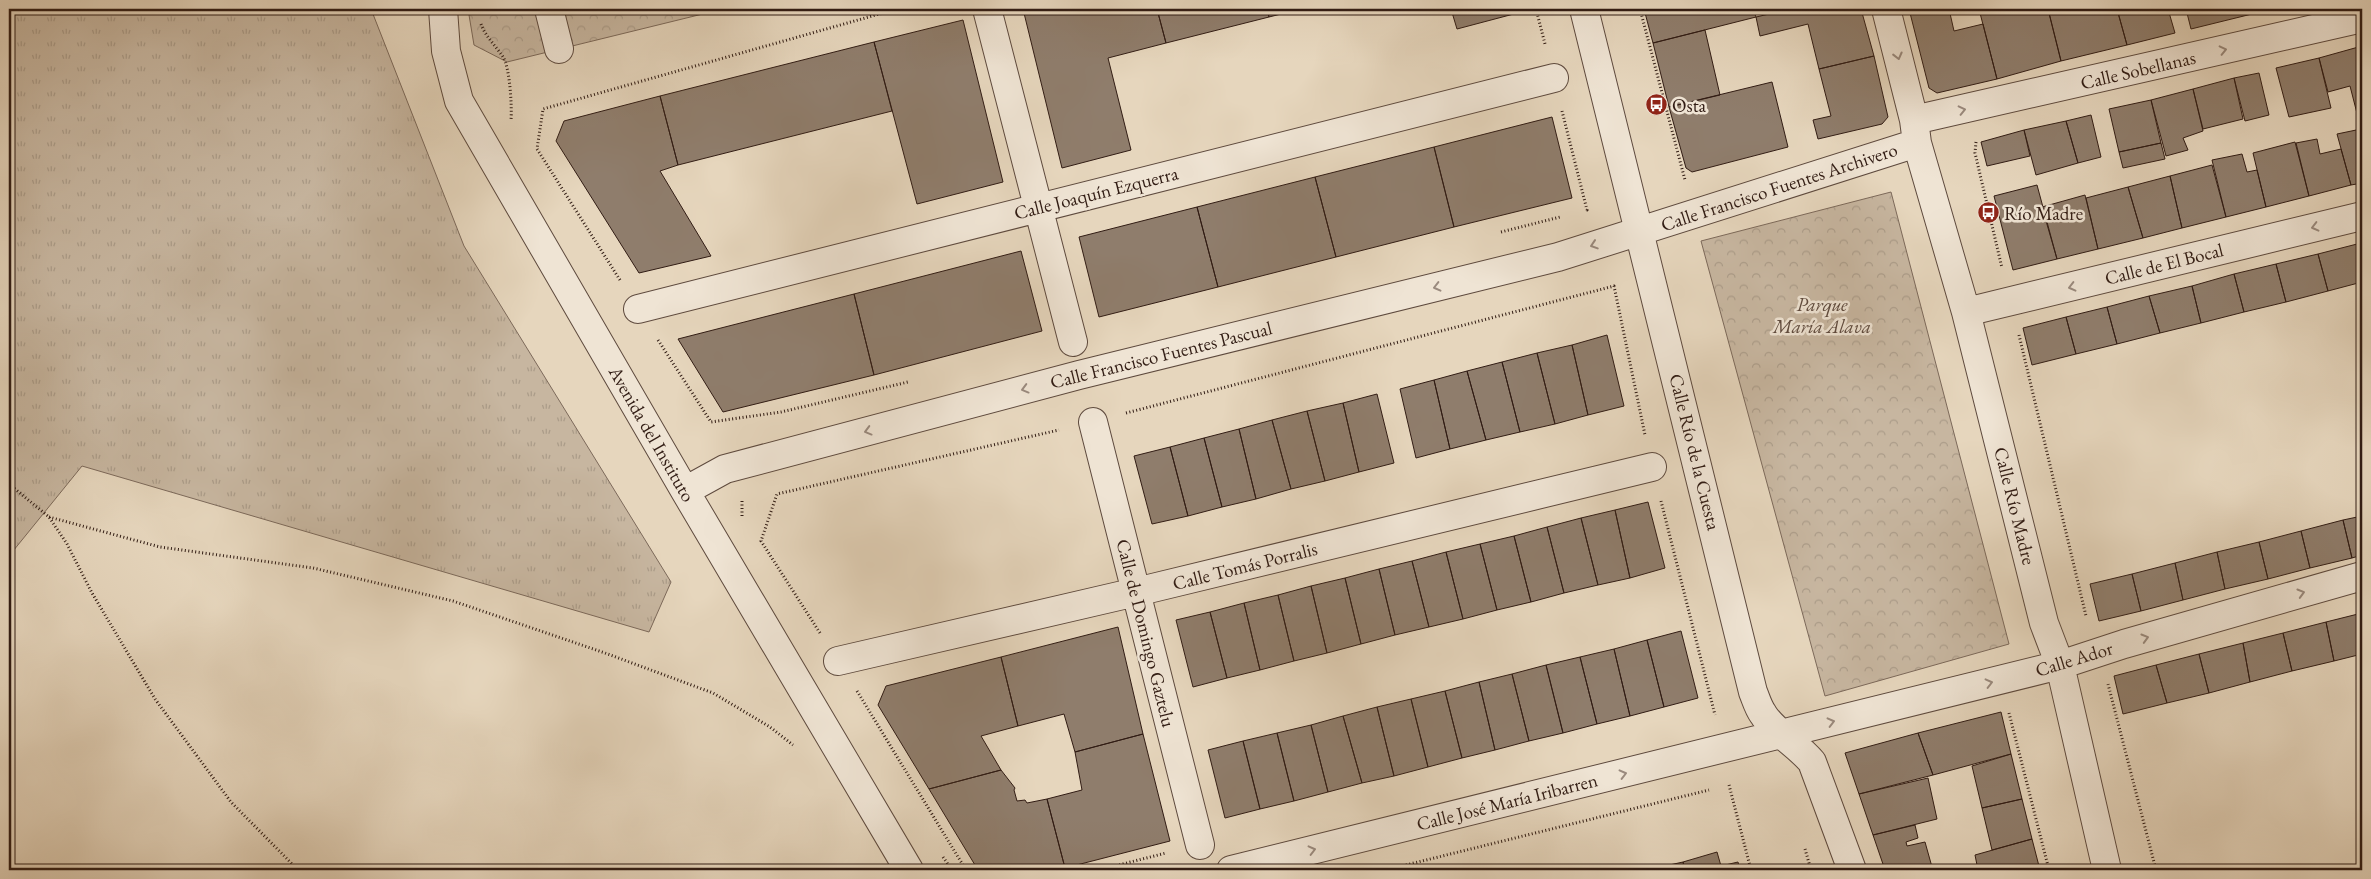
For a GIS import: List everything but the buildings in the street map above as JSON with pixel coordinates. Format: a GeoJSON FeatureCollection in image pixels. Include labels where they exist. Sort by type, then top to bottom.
{"type":"FeatureCollection","features":[{"type":"Feature","properties":{"kind":"street","name":"Avenida del Instituto"},"geometry":{"type":"LineString","coordinates":[[443,9],[446,51],[459,101],[836,749],[892,858],[909,870]]}},
{"type":"Feature","properties":{"kind":"street"},"geometry":{"type":"LineString","coordinates":[[549,9],[559,49]]}},
{"type":"Feature","properties":{"kind":"street"},"geometry":{"type":"LineString","coordinates":[[987,9],[1073,342]]}},
{"type":"Feature","properties":{"kind":"street","name":"Calle Río de la Cuesta"},"geometry":{"type":"LineString","coordinates":[[1584,9],[1641,230],[1753,692],[1762,713],[1772,725],[1800,747],[1812,762],[1852,870]]}},
{"type":"Feature","properties":{"kind":"street","name":"Calle Río Madre"},"geometry":{"type":"LineString","coordinates":[[1886,9],[1916,131],[1966,312],[2044,624],[2060,665],[2107,870]]}},
{"type":"Feature","properties":{"kind":"street","name":"Calle Sobellanas"},"geometry":{"type":"LineString","coordinates":[[1916,131],[2362,18]]}},
{"type":"Feature","properties":{"kind":"street","name":"Calle Joaquín Ezquerra"},"geometry":{"type":"LineString","coordinates":[[638,309],[1554,78]]}},
{"type":"Feature","properties":{"kind":"street","name":"Calle Francisco Fuentes Archivero"},"geometry":{"type":"LineString","coordinates":[[1641,230],[1916,131]]}},
{"type":"Feature","properties":{"kind":"street","name":"Calle de El Bocal"},"geometry":{"type":"LineString","coordinates":[[1966,312],[2362,216]]}},
{"type":"Feature","properties":{"kind":"street","name":"Calle Francisco Fuentes Pascual"},"geometry":{"type":"LineString","coordinates":[[685,492],[725,469],[1079,375],[1558,257],[1641,230]]}},
{"type":"Feature","properties":{"kind":"street","name":"Calle de Domingo Gaztelu"},"geometry":{"type":"LineString","coordinates":[[1093,422],[1200,844]]}},
{"type":"Feature","properties":{"kind":"street","name":"Calle Tomás Porralis"},"geometry":{"type":"LineString","coordinates":[[838,661],[1136,592],[1652,467]]}},
{"type":"Feature","properties":{"kind":"street","name":"Calle Ador"},"geometry":{"type":"LineString","coordinates":[[1784,734],[2060,665],[2124,644],[2362,576]]}},
{"type":"Feature","properties":{"kind":"street","name":"Calle José María Iribarren"},"geometry":{"type":"LineString","coordinates":[[1231,870],[1784,734]]}},
{"type":"Feature","properties":{"kind":"path"},"geometry":{"type":"LineString","coordinates":[[897,9],[543,110],[537,149],[711,422],[780,412],[913,380]]}},
{"type":"Feature","properties":{"kind":"path"},"geometry":{"type":"LineString","coordinates":[[1640,9],[1685,180],[1694,178]]}},
{"type":"Feature","properties":{"kind":"path"},"geometry":{"type":"LineString","coordinates":[[1976,137],[1975,153],[2004,274]]}},
{"type":"Feature","properties":{"kind":"path"},"geometry":{"type":"LineString","coordinates":[[1579,212],[1587,210]]}},
{"type":"Feature","properties":{"kind":"path"},"geometry":{"type":"LineString","coordinates":[[1497,234],[1563,216]]}},
{"type":"Feature","properties":{"kind":"path"},"geometry":{"type":"LineString","coordinates":[[966,870],[838,661],[761,541],[777,494],[1093,422],[1614,286],[1652,467],[1716,714],[1708,716]]}},
{"type":"Feature","properties":{"kind":"path"},"geometry":{"type":"LineString","coordinates":[[2019,333],[2086,616]]}},
{"type":"Feature","properties":{"kind":"path"},"geometry":{"type":"LineString","coordinates":[[9,484],[49,517],[67,544],[92,593],[155,699],[231,802],[298,870]]}},
{"type":"Feature","properties":{"kind":"path"},"geometry":{"type":"LineString","coordinates":[[49,517],[160,547],[312,568],[453,601],[605,653],[713,693],[770,727],[814,762],[836,749]]}},
{"type":"Feature","properties":{"kind":"path"},"geometry":{"type":"LineString","coordinates":[[2108,681],[2156,870]]}},
{"type":"Feature","properties":{"kind":"path"},"geometry":{"type":"LineString","coordinates":[[2008,706],[2049,870]]}},
{"type":"Feature","properties":{"kind":"path"},"geometry":{"type":"LineString","coordinates":[[1720,788],[1738,783]]}},
{"type":"Feature","properties":{"kind":"path"},"geometry":{"type":"LineString","coordinates":[[1729,785],[1751,870]]}},
{"type":"Feature","properties":{"kind":"path"},"geometry":{"type":"LineString","coordinates":[[1406,866],[1710,790]]}},
{"type":"Feature","properties":{"kind":"path"},"geometry":{"type":"LineString","coordinates":[[1803,843],[1811,870]]}},
{"type":"Feature","properties":{"kind":"path"},"geometry":{"type":"LineString","coordinates":[[1099,870],[1200,844]]}},
{"type":"Feature","properties":{"kind":"green space"},"geometry":{"type":"Polygon","coordinates":[[[9,9],[371,9],[464,246],[671,582],[649,632],[82,466],[9,556],[9,9]]]}},
{"type":"Feature","properties":{"kind":"green space"},"geometry":{"type":"Polygon","coordinates":[[[468,9],[723,9],[507,62],[474,45],[468,9]]]}},
{"type":"Feature","properties":{"kind":"green space","name":"Parque María Alava"},"geometry":{"type":"Polygon","coordinates":[[[1891,192],[2009,644],[1825,696],[1701,241],[1891,192]]]}},
{"type":"Feature","properties":{"kind":"place","name":"Osta"},"geometry":{"type":"Point","coordinates":[1656,105]}},
{"type":"Feature","properties":{"kind":"place","name":"Río Madre"},"geometry":{"type":"Point","coordinates":[1988,213]}}]}
